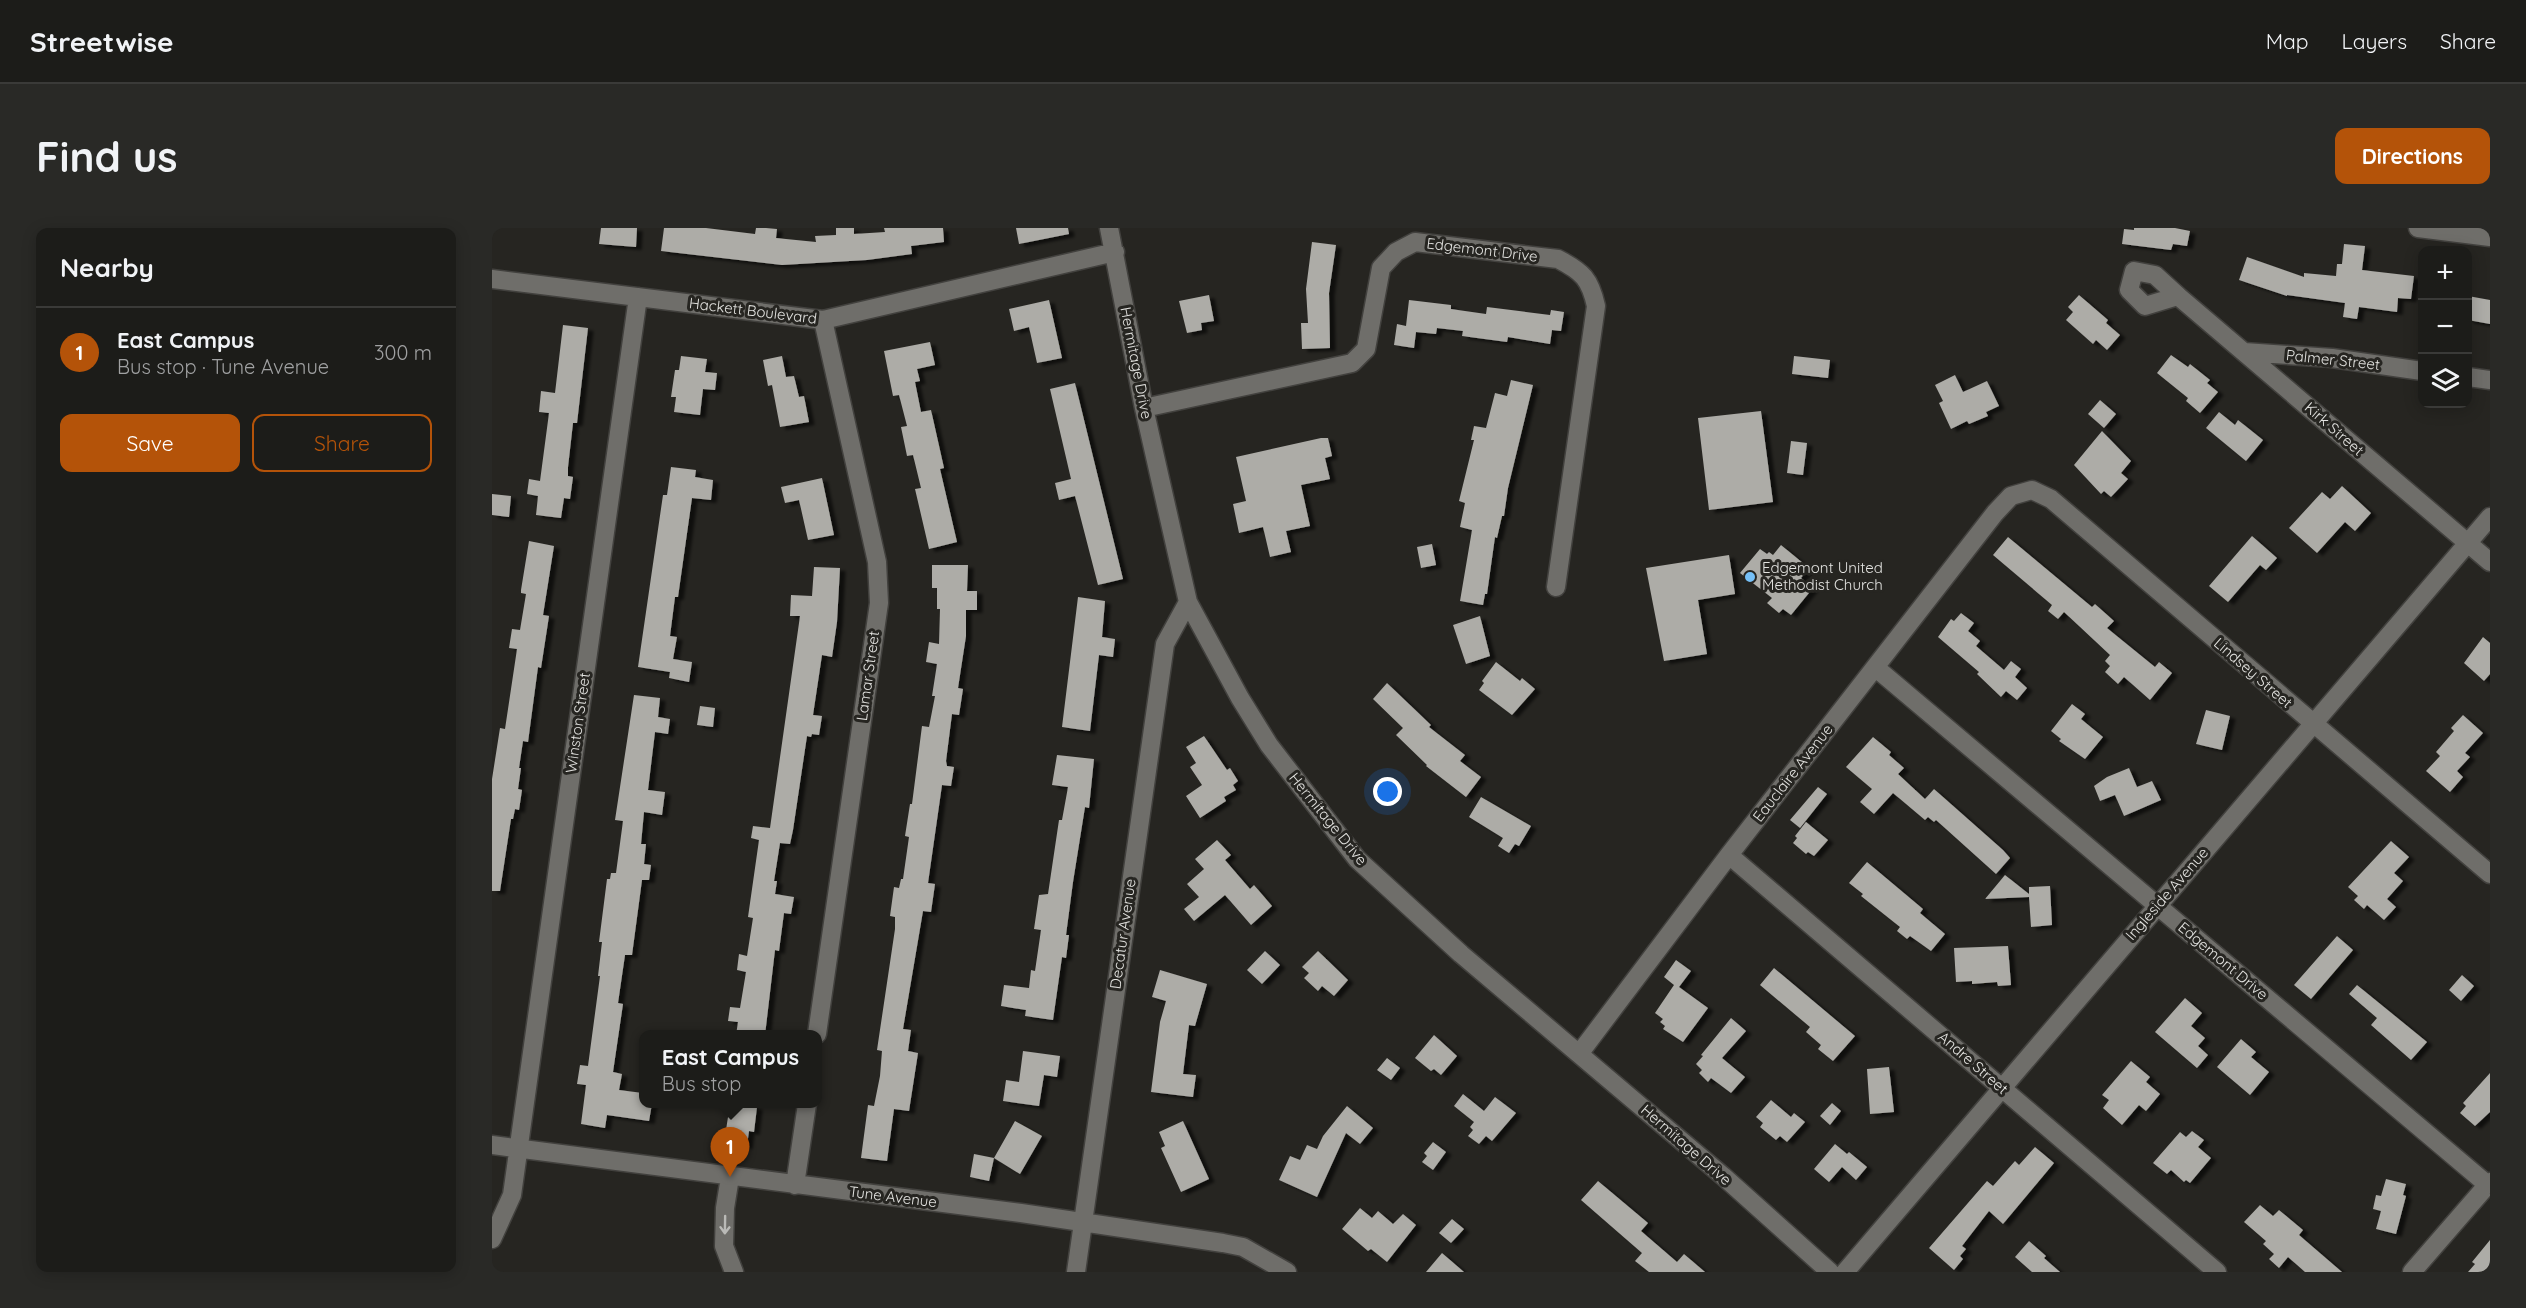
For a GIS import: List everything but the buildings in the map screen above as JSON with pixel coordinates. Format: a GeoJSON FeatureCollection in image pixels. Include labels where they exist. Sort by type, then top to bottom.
{"type":"FeatureCollection","features":[{"type":"Feature","properties":{"kind":"street","name":"Hermitage Drive"},"geometry":{"type":"LineString","coordinates":[[1109,228],[1144,408],[1188,602],[1240,698],[1269,745],[1357,859],[1461,954],[1722,1176],[1830,1272]]}},
{"type":"Feature","properties":{"kind":"street"},"geometry":{"type":"LineString","coordinates":[[2418,228],[2490,237]]}},
{"type":"Feature","properties":{"kind":"street","name":"Edgemont Drive"},"geometry":{"type":"LineString","coordinates":[[1144,408],[1309,370],[1352,363],[1366,349],[1381,268],[1396,252],[1414,242],[1558,259],[1579,270],[1592,286],[1596,306],[1556,587]]}},
{"type":"Feature","properties":{"kind":"street","name":"Hackett Boulevard"},"geometry":{"type":"LineString","coordinates":[[492,279],[824,320],[1115,252]]}},
{"type":"Feature","properties":{"kind":"street","name":"Kirk Street"},"geometry":{"type":"LineString","coordinates":[[2178,296],[2490,562]]}},
{"type":"Feature","properties":{"kind":"street","name":"Winston Street"},"geometry":{"type":"LineString","coordinates":[[492,1239],[512,1195],[638,297]]}},
{"type":"Feature","properties":{"kind":"street","name":"Lamar Street"},"geometry":{"type":"LineString","coordinates":[[818,1030],[879,603],[878,562],[824,320]]}},
{"type":"Feature","properties":{"kind":"street","name":"Palmer Street"},"geometry":{"type":"LineString","coordinates":[[2244,352],[2332,358],[2418,370]]}},
{"type":"Feature","properties":{"kind":"street"},"geometry":{"type":"LineString","coordinates":[[2472,378],[2490,380]]}},
{"type":"Feature","properties":{"kind":"street","name":"Lindsey Street"},"geometry":{"type":"LineString","coordinates":[[2010,496],[2032,490],[2051,499],[2490,874]]}},
{"type":"Feature","properties":{"kind":"street","name":"Eauclaire Avenue"},"geometry":{"type":"LineString","coordinates":[[1579,1054],[1729,855],[2010,496]]}},
{"type":"Feature","properties":{"kind":"street","name":"Ingleside Avenue"},"geometry":{"type":"LineString","coordinates":[[1845,1272],[2490,517]]}},
{"type":"Feature","properties":{"kind":"street","name":"Decatur Avenue"},"geometry":{"type":"LineString","coordinates":[[1076,1272],[1165,644],[1188,602]]}},
{"type":"Feature","properties":{"kind":"street","name":"Edgemont Drive"},"geometry":{"type":"LineString","coordinates":[[1876,668],[2489,1183]]}},
{"type":"Feature","properties":{"kind":"street","name":"Andre Street"},"geometry":{"type":"LineString","coordinates":[[1729,855],[2217,1272]]}},
{"type":"Feature","properties":{"kind":"street"},"geometry":{"type":"LineString","coordinates":[[795,1185],[806,1108]]}},
{"type":"Feature","properties":{"kind":"street","name":"Tune Avenue"},"geometry":{"type":"LineString","coordinates":[[492,1145],[1083,1223],[1243,1247],[1287,1272]]}},
{"type":"Feature","properties":{"kind":"street"},"geometry":{"type":"LineString","coordinates":[[730,1177],[725,1208],[724,1246],[734,1272]]}},
{"type":"Feature","properties":{"kind":"street"},"geometry":{"type":"LineString","coordinates":[[2412,1272],[2489,1183]]}},
{"type":"Feature","properties":{"kind":"place","name":"Edgemont United Methodist Church"},"geometry":{"type":"Point","coordinates":[1750,577]}},
{"type":"Feature","properties":{"kind":"place","name":"East Campus"},"geometry":{"type":"Point","coordinates":[730,1177]}}]}
